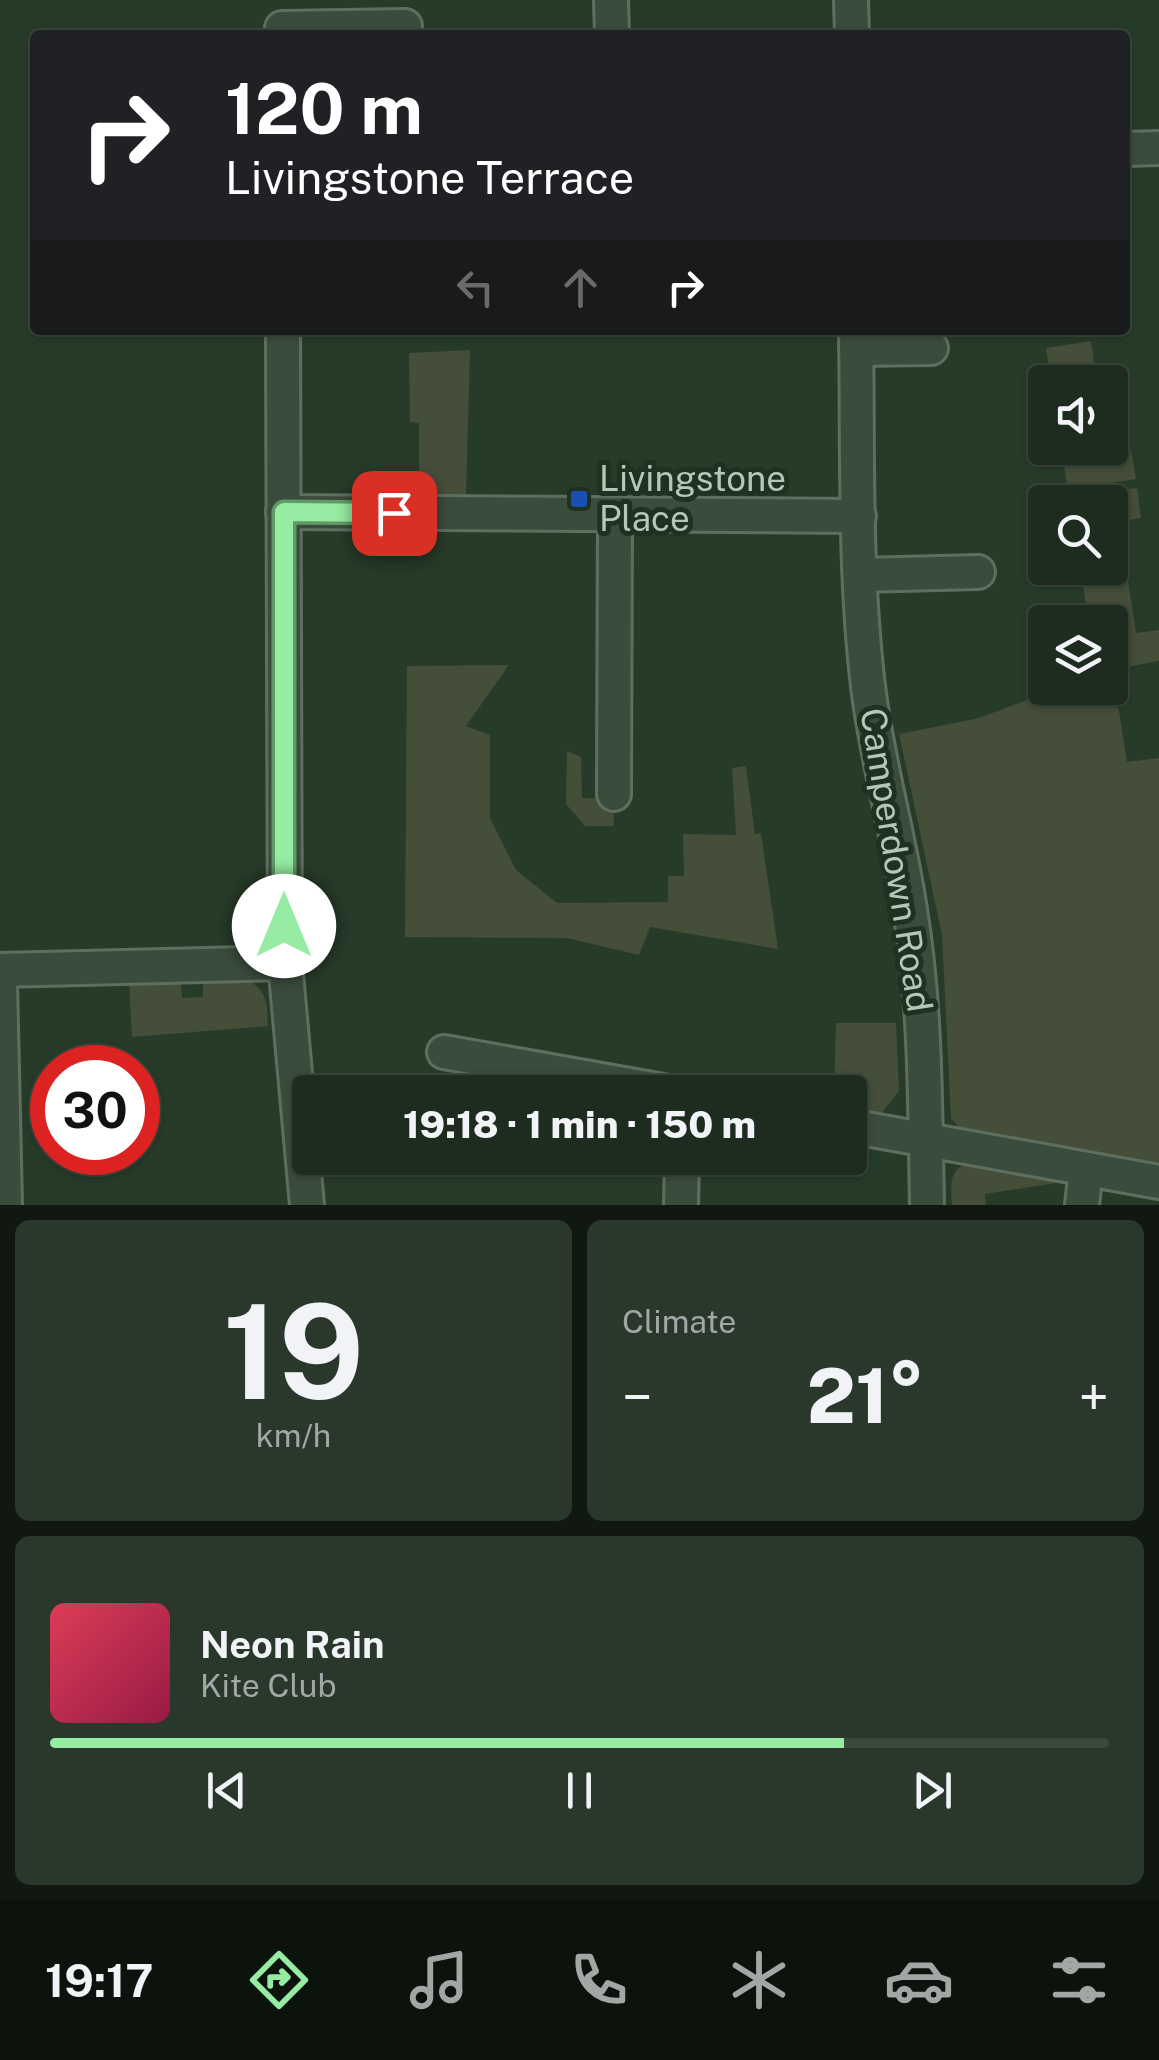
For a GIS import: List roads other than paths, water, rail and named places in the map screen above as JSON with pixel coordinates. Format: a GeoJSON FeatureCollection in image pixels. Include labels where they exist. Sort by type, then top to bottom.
{"type":"FeatureCollection","features":[{"type":"Feature","properties":{"kind":"street"},"geometry":{"type":"LineString","coordinates":[[612,0],[612,30]]}},
{"type":"Feature","properties":{"kind":"street"},"geometry":{"type":"LineString","coordinates":[[851,0],[852,30]]}},
{"type":"Feature","properties":{"kind":"street"},"geometry":{"type":"LineString","coordinates":[[282,21],[405,26]]}},
{"type":"Feature","properties":{"kind":"street"},"geometry":{"type":"LineString","coordinates":[[1130,149],[1159,148]]}},
{"type":"Feature","properties":{"kind":"street"},"geometry":{"type":"LineString","coordinates":[[283,335],[285,963],[307,1205]]}},
{"type":"Feature","properties":{"kind":"street","name":"Camperdown Road"},"geometry":{"type":"LineString","coordinates":[[927,1205],[923,1023],[910,910],[868,686],[860,575],[856,340],[931,348]]}},
{"type":"Feature","properties":{"kind":"street"},"geometry":{"type":"LineString","coordinates":[[284,512],[860,516]]}},
{"type":"Feature","properties":{"kind":"street"},"geometry":{"type":"LineString","coordinates":[[614,794],[616,514]]}},
{"type":"Feature","properties":{"kind":"street"},"geometry":{"type":"LineString","coordinates":[[860,575],[978,572]]}},
{"type":"Feature","properties":{"kind":"street"},"geometry":{"type":"LineString","coordinates":[[0,970],[285,963]]}},
{"type":"Feature","properties":{"kind":"street"},"geometry":{"type":"LineString","coordinates":[[0,982],[5,1205]]}},
{"type":"Feature","properties":{"kind":"street"},"geometry":{"type":"LineString","coordinates":[[444,1052],[573,1075]]}},
{"type":"Feature","properties":{"kind":"street"},"geometry":{"type":"LineString","coordinates":[[867,1129],[1159,1182]]}},
{"type":"Feature","properties":{"kind":"street"},"geometry":{"type":"LineString","coordinates":[[1082,1205],[1086,1168]]}},
{"type":"Feature","properties":{"kind":"street"},"geometry":{"type":"LineString","coordinates":[[680,1205],[681,1175]]}},
{"type":"Feature","properties":{"kind":"place","name":"Livingstone Place"},"geometry":{"type":"Point","coordinates":[579,499]}}]}
